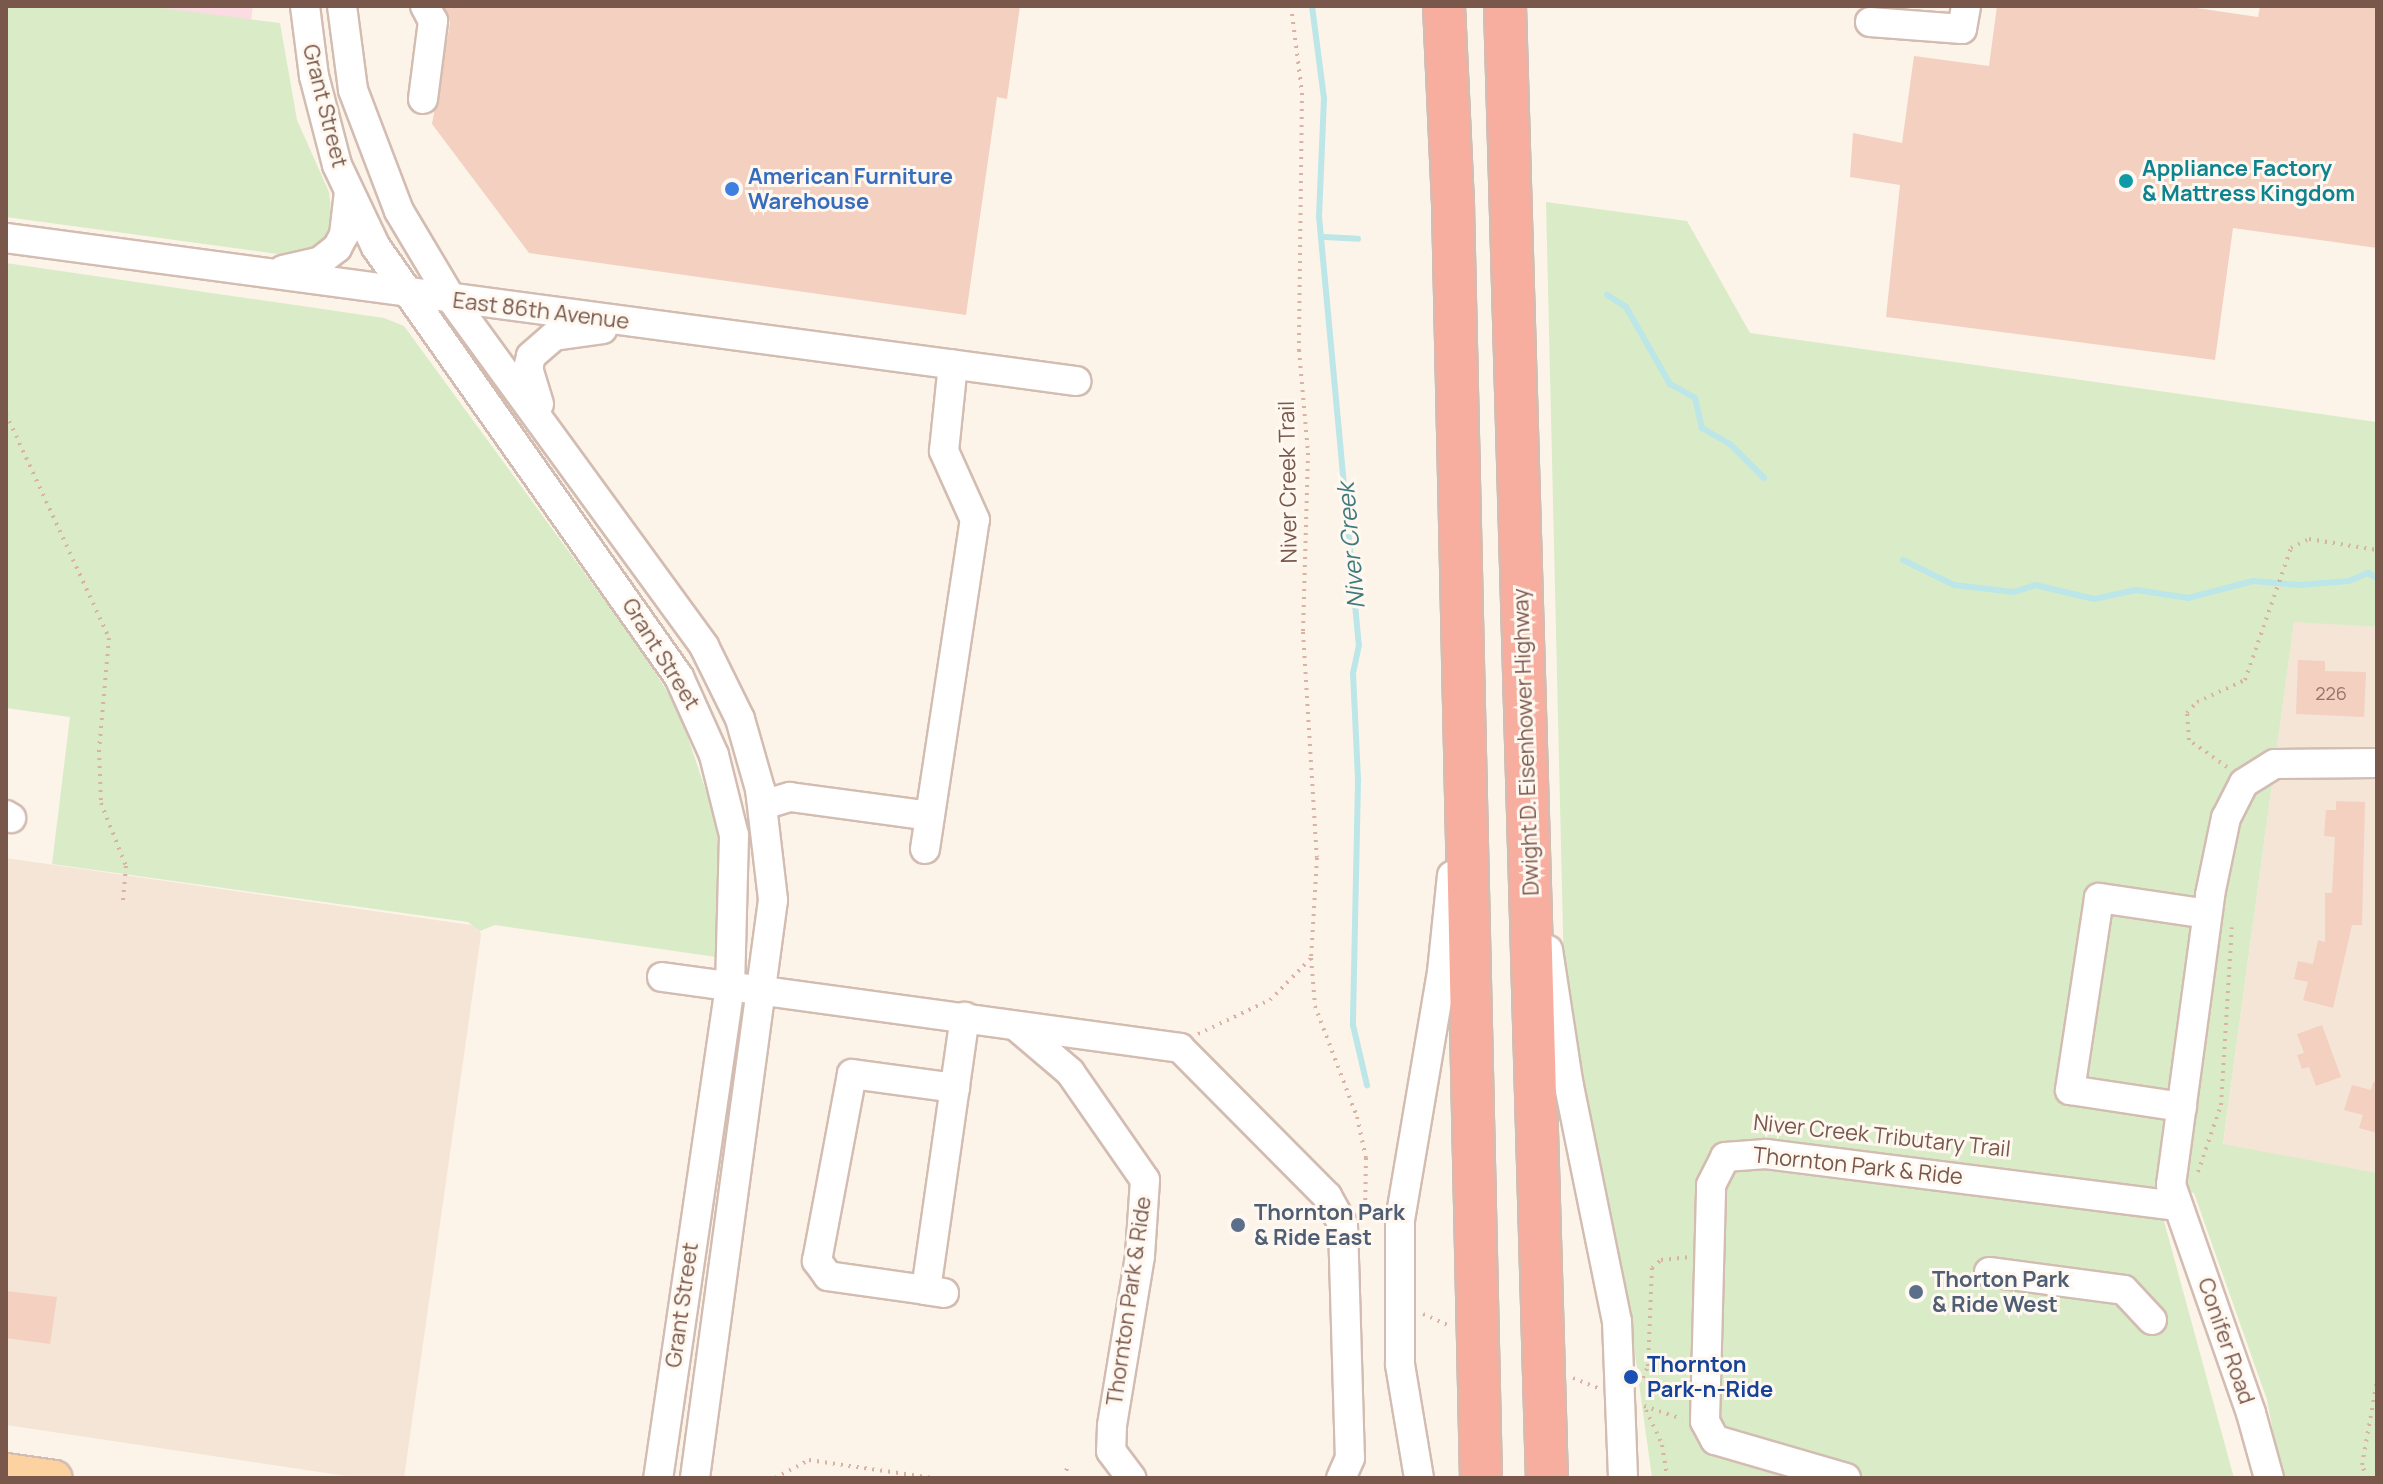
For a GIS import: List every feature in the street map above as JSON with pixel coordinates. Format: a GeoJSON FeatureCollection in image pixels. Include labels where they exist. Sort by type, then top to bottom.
{"type":"FeatureCollection","features":[{"type":"Feature","properties":{"kind":"highway"},"geometry":{"type":"LineString","coordinates":[[1416,6],[1425,140],[1453,206]]}},
{"type":"Feature","properties":{"kind":"highway"},"geometry":{"type":"LineString","coordinates":[[1444,6],[1453,206],[1481,1478]]}},
{"type":"Feature","properties":{"kind":"highway"},"geometry":{"type":"LineString","coordinates":[[1467,6],[1504,1478]]}},
{"type":"Feature","properties":{"kind":"highway","name":"Dwight D. Eisenhower Highway"},"geometry":{"type":"LineString","coordinates":[[1505,6],[1547,1478]]}},
{"type":"Feature","properties":{"kind":"highway"},"geometry":{"type":"LineString","coordinates":[[1513,248],[1529,6]]}},
{"type":"Feature","properties":{"kind":"main road"},"geometry":{"type":"LineString","coordinates":[[6,1471],[55,1478]]}},
{"type":"Feature","properties":{"kind":"street","name":"Grant Street"},"geometry":{"type":"LineString","coordinates":[[305,6],[314,76],[349,191],[376,247],[650,629],[698,712],[734,835],[730,986],[658,1478]]}},
{"type":"Feature","properties":{"kind":"street","name":"Grant Street"},"geometry":{"type":"LineString","coordinates":[[342,6],[353,90],[399,211],[452,300],[704,646],[740,719],[763,805],[773,900],[695,1478]]}},
{"type":"Feature","properties":{"kind":"street"},"geometry":{"type":"LineString","coordinates":[[423,99],[433,21],[425,6]]}},
{"type":"Feature","properties":{"kind":"street"},"geometry":{"type":"LineString","coordinates":[[1870,22],[1962,29],[1966,6]]}},
{"type":"Feature","properties":{"kind":"street"},"geometry":{"type":"LineString","coordinates":[[262,274],[306,267],[337,248],[346,227],[349,191]]}},
{"type":"Feature","properties":{"kind":"street","name":"East 86th Avenue"},"geometry":{"type":"LineString","coordinates":[[6,238],[410,295],[1076,381]]}},
{"type":"Feature","properties":{"kind":"street"},"geometry":{"type":"LineString","coordinates":[[551,433],[528,369],[540,346],[554,336],[648,325]]}},
{"type":"Feature","properties":{"kind":"street"},"geometry":{"type":"LineString","coordinates":[[925,849],[975,520],[944,451],[953,364]]}},
{"type":"Feature","properties":{"kind":"street"},"geometry":{"type":"LineString","coordinates":[[1526,749],[1561,1041],[1617,1321],[1623,1478]]}},
{"type":"Feature","properties":{"kind":"street"},"geometry":{"type":"LineString","coordinates":[[1419,1478],[1402,1384],[1399,1233],[1442,972],[1463,755]]}},
{"type":"Feature","properties":{"kind":"street","name":"Conifer Road"},"geometry":{"type":"LineString","coordinates":[[2269,1478],[2251,1413],[2176,1206],[2172,1177],[2182,1107],[2220,915],[2226,818],[2238,790],[2275,764],[2377,763]]}},
{"type":"Feature","properties":{"kind":"street"},"geometry":{"type":"LineString","coordinates":[[763,805],[790,797],[930,816]]}},
{"type":"Feature","properties":{"kind":"street"},"geometry":{"type":"LineString","coordinates":[[2182,1107],[2070,1090],[2099,898],[2220,915]]}},
{"type":"Feature","properties":{"kind":"street"},"geometry":{"type":"LineString","coordinates":[[662,977],[1180,1048],[1327,1196],[1343,1225],[1350,1458],[1341,1478]]}},
{"type":"Feature","properties":{"kind":"street"},"geometry":{"type":"LineString","coordinates":[[955,1088],[852,1074],[817,1261],[828,1276],[935,1291],[965,1017]]}},
{"type":"Feature","properties":{"kind":"street","name":"Thornton Park & Ride"},"geometry":{"type":"LineString","coordinates":[[1012,1023],[1070,1072],[1145,1180],[1140,1256],[1112,1426],[1111,1451],[1131,1478]]}},
{"type":"Feature","properties":{"kind":"street","name":"Thornton Park & Ride"},"geometry":{"type":"LineString","coordinates":[[1846,1478],[1715,1440],[1705,1421],[1710,1200],[1713,1174],[1725,1157],[1766,1154],[2176,1206]]}},
{"type":"Feature","properties":{"kind":"street"},"geometry":{"type":"LineString","coordinates":[[1989,1272],[2124,1290],[2152,1320]]}},
{"type":"Feature","properties":{"kind":"path","name":"Niver Creek Trail"},"geometry":{"type":"LineString","coordinates":[[1291,6],[1302,93],[1299,324],[1308,453],[1303,632],[1317,858],[1311,958],[1315,1006],[1357,1117],[1366,1158],[1365,1218]]}},
{"type":"Feature","properties":{"kind":"path"},"geometry":{"type":"LineString","coordinates":[[6,414],[109,638],[99,750],[101,803],[126,866],[123,903]]}},
{"type":"Feature","properties":{"kind":"path"},"geometry":{"type":"LineString","coordinates":[[2236,775],[2189,740],[2185,721],[2197,702],[2245,680],[2287,557],[2295,543],[2309,539],[2377,550]]}},
{"type":"Feature","properties":{"kind":"path"},"geometry":{"type":"LineString","coordinates":[[2186,1179],[2202,1168],[2221,1105],[2220,915]]}},
{"type":"Feature","properties":{"kind":"path"},"geometry":{"type":"LineString","coordinates":[[1180,1048],[1207,1028],[1270,1000],[1311,958]]}},
{"type":"Feature","properties":{"kind":"path"},"geometry":{"type":"LineString","coordinates":[[1685,1420],[1644,1406],[1652,1268],[1661,1260],[1693,1256]]}},
{"type":"Feature","properties":{"kind":"path"},"geometry":{"type":"LineString","coordinates":[[2367,1478],[2362,1465],[2377,1381]]}},
{"type":"Feature","properties":{"kind":"path"},"geometry":{"type":"LineString","coordinates":[[1662,1445],[1667,1478]]}},
{"type":"Feature","properties":{"kind":"path"},"geometry":{"type":"LineString","coordinates":[[775,1478],[809,1460],[933,1478]]}},
{"type":"Feature","properties":{"kind":"path"},"geometry":{"type":"LineString","coordinates":[[1063,1478],[1068,1466]]}},
{"type":"Feature","properties":{"kind":"shaded area"},"geometry":{"type":"Polygon","coordinates":[[[146,6],[253,6],[251,21],[146,6]]]}},
{"type":"Feature","properties":{"kind":"shaded area"},"geometry":{"type":"Polygon","coordinates":[[[2294,621],[2377,627],[2377,1173],[2223,1145],[2294,621]]]}},
{"type":"Feature","properties":{"kind":"shaded area"},"geometry":{"type":"Polygon","coordinates":[[[6,858],[478,926],[481,935],[404,1478],[359,1478],[6,1425],[6,858]]]}},
{"type":"Feature","properties":{"kind":"green space"},"geometry":{"type":"Polygon","coordinates":[[[6,6],[146,6],[280,23],[297,120],[329,192],[332,219],[324,239],[309,251],[285,255],[6,217],[6,6]]]}},
{"type":"Feature","properties":{"kind":"green space"},"geometry":{"type":"Polygon","coordinates":[[[1546,202],[1687,221],[1750,333],[2377,422],[2377,627],[2294,622],[2223,1144],[2377,1173],[2377,1478],[2282,1478],[2267,1400],[2194,1193],[2155,1188],[2234,1478],[1652,1478],[1626,1289],[1565,1018],[1546,202]]]}},
{"type":"Feature","properties":{"kind":"green space"},"geometry":{"type":"Polygon","coordinates":[[[6,263],[384,318],[404,326],[640,649],[678,708],[715,818],[722,880],[720,953],[716,957],[495,925],[480,931],[468,922],[52,864],[70,717],[6,708],[6,263]]]}},
{"type":"Feature","properties":{"kind":"building","name":"American Furniture Warehouse"},"geometry":{"type":"Polygon","coordinates":[[[444,6],[1020,6],[1007,99],[997,97],[966,315],[529,253],[432,124],[450,23],[444,6]]]}},
{"type":"Feature","properties":{"kind":"building","name":"Appliance Factory & Mattress Kingdom"},"geometry":{"type":"Polygon","coordinates":[[[1997,6],[2183,6],[2258,17],[2260,6],[2377,6],[2377,248],[2233,228],[2215,360],[1886,317],[1900,185],[1850,177],[1853,133],[1902,143],[1914,56],[1989,66],[1997,6]]]}},
{"type":"Feature","properties":{"kind":"building"},"geometry":{"type":"Polygon","coordinates":[[[2298,660],[2325,661],[2325,671],[2366,672],[2364,717],[2296,714],[2298,660]]]}},
{"type":"Feature","properties":{"kind":"building"},"geometry":{"type":"Polygon","coordinates":[[[2336,801],[2365,802],[2362,925],[2352,925],[2333,1008],[2303,1000],[2308,982],[2294,979],[2298,961],[2313,964],[2318,940],[2325,942],[2325,893],[2332,893],[2335,837],[2324,836],[2326,810],[2336,810],[2336,801]]]}},
{"type":"Feature","properties":{"kind":"building"},"geometry":{"type":"Polygon","coordinates":[[[2322,1025],[2341,1077],[2316,1086],[2309,1067],[2302,1069],[2297,1055],[2304,1053],[2297,1034],[2322,1025]]]}},
{"type":"Feature","properties":{"kind":"building"},"geometry":{"type":"Polygon","coordinates":[[[2373,1082],[2377,1083],[2377,1133],[2359,1128],[2363,1115],[2344,1110],[2352,1085],[2371,1090],[2373,1082]]]}},
{"type":"Feature","properties":{"kind":"building"},"geometry":{"type":"Polygon","coordinates":[[[6,1291],[57,1297],[50,1344],[6,1338],[6,1291]]]}},
{"type":"Feature","properties":{"kind":"waterway","name":"Niver Creek"},"geometry":{"type":"LineString","coordinates":[[1312,6],[1324,98],[1319,216],[1359,645],[1353,673],[1358,781],[1353,1025],[1367,1085]]}},
{"type":"Feature","properties":{"kind":"waterway"},"geometry":{"type":"LineString","coordinates":[[1325,237],[1358,239]]}},
{"type":"Feature","properties":{"kind":"waterway"},"geometry":{"type":"LineString","coordinates":[[1607,295],[1626,307],[1670,384],[1695,398],[1702,428],[1730,444],[1764,478]]}},
{"type":"Feature","properties":{"kind":"waterway"},"geometry":{"type":"LineString","coordinates":[[1903,560],[1954,585],[2014,592],[2035,585],[2094,599],[2136,590],[2188,598],[2253,581],[2299,585],[2349,581],[2368,573],[2377,578]]}},
{"type":"Feature","properties":{"kind":"place","name":"Appliance Factory & Mattress Kingdom"},"geometry":{"type":"Point","coordinates":[2126,181]}},
{"type":"Feature","properties":{"kind":"place","name":"American Furniture Warehouse"},"geometry":{"type":"Point","coordinates":[732,189]}},
{"type":"Feature","properties":{"kind":"place","name":"Thornton Park & Ride East"},"geometry":{"type":"Point","coordinates":[1238,1225]}},
{"type":"Feature","properties":{"kind":"place","name":"Thorton Park & Ride West"},"geometry":{"type":"Point","coordinates":[1916,1292]}},
{"type":"Feature","properties":{"kind":"place","name":"Thornton Park-n-Ride"},"geometry":{"type":"Point","coordinates":[1631,1377]}}]}
